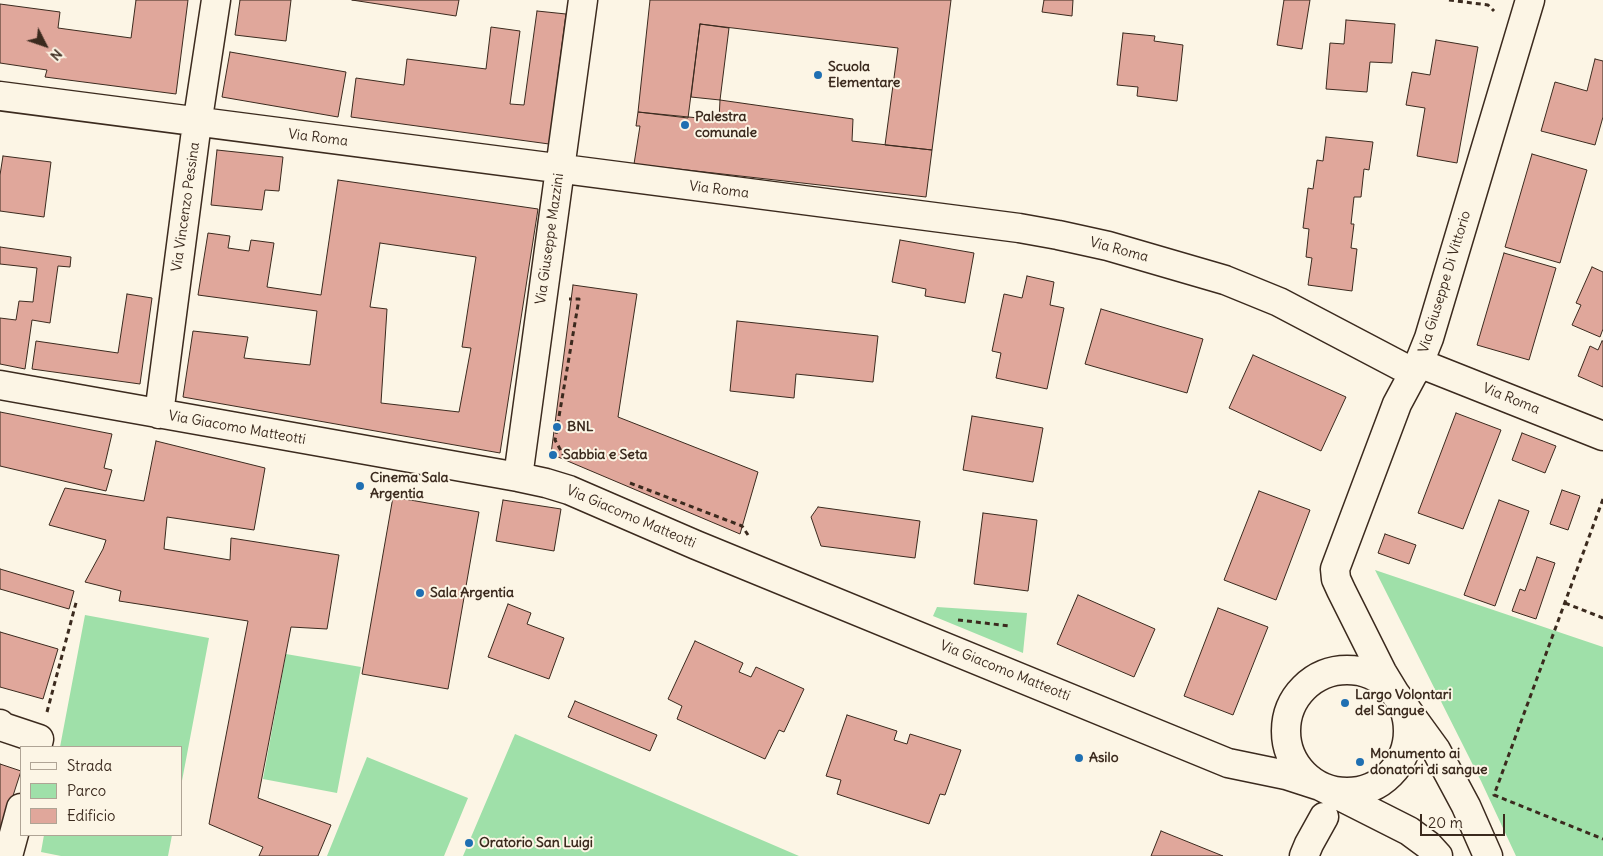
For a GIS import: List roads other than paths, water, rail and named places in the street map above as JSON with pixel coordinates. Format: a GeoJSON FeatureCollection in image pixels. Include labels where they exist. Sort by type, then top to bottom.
{"type":"FeatureCollection","features":[{"type":"Feature","properties":{"kind":"street","name":"Via Vincenzo Pessina"},"geometry":{"type":"LineString","coordinates":[[159,414],[216,0]]}},
{"type":"Feature","properties":{"kind":"street","name":"Via Giuseppe Mazzini"},"geometry":{"type":"LineString","coordinates":[[518,477],[583,0]]}},
{"type":"Feature","properties":{"kind":"street","name":"Via Giuseppe Di Vittorio"},"geometry":{"type":"LineString","coordinates":[[1396,695],[1372,653],[1336,580],[1335,569],[1397,404],[1417,368],[1440,305],[1530,0]]}},
{"type":"Feature","properties":{"kind":"street","name":"Via Roma"},"geometry":{"type":"LineString","coordinates":[[0,96],[1019,228],[1084,241],[1208,274],[1260,294],[1417,368],[1603,436]]}},
{"type":"Feature","properties":{"kind":"street","name":"Via Giacomo Matteotti"},"geometry":{"type":"LineString","coordinates":[[0,385],[549,484],[580,494],[696,545],[1228,763],[1286,775],[1320,786]]}},
{"type":"Feature","properties":{"kind":"street"},"geometry":{"type":"LineString","coordinates":[[1438,856],[1428,845],[1410,831],[1320,786],[1300,771],[1287,745],[1287,719],[1293,703],[1300,692],[1312,681],[1336,671],[1349,670],[1375,677],[1389,687],[1436,750],[1462,798],[1488,856]]}},
{"type":"Feature","properties":{"kind":"street"},"geometry":{"type":"LineString","coordinates":[[1320,786],[1342,792],[1364,790],[1381,782],[1395,769],[1404,752],[1408,730],[1404,708],[1396,695]]}},
{"type":"Feature","properties":{"kind":"street"},"geometry":{"type":"LineString","coordinates":[[0,724],[38,743]]}},
{"type":"Feature","properties":{"kind":"street"},"geometry":{"type":"LineString","coordinates":[[8,856],[20,812]]}},
{"type":"Feature","properties":{"kind":"street"},"geometry":{"type":"LineString","coordinates":[[1304,856],[1308,844],[1324,817]]}},
{"type":"Feature","properties":{"kind":"place","name":"Scuola Elementare"},"geometry":{"type":"Point","coordinates":[818,75]}},
{"type":"Feature","properties":{"kind":"place","name":"Palestra comunale"},"geometry":{"type":"Point","coordinates":[685,125]}},
{"type":"Feature","properties":{"kind":"place","name":"BNL"},"geometry":{"type":"Point","coordinates":[557,427]}},
{"type":"Feature","properties":{"kind":"place","name":"Sabbia e Seta"},"geometry":{"type":"Point","coordinates":[553,455]}},
{"type":"Feature","properties":{"kind":"place","name":"Cinema Sala Argentia"},"geometry":{"type":"Point","coordinates":[360,486]}},
{"type":"Feature","properties":{"kind":"place","name":"Sala Argentia"},"geometry":{"type":"Point","coordinates":[420,593]}},
{"type":"Feature","properties":{"kind":"place","name":"Largo Volontari del Sangue"},"geometry":{"type":"Point","coordinates":[1345,703]}},
{"type":"Feature","properties":{"kind":"place","name":"Asilo"},"geometry":{"type":"Point","coordinates":[1079,758]}},
{"type":"Feature","properties":{"kind":"place","name":"Monumento ai donatori di sangue"},"geometry":{"type":"Point","coordinates":[1360,762]}},
{"type":"Feature","properties":{"kind":"place","name":"Oratorio San Luigi"},"geometry":{"type":"Point","coordinates":[469,843]}}]}
